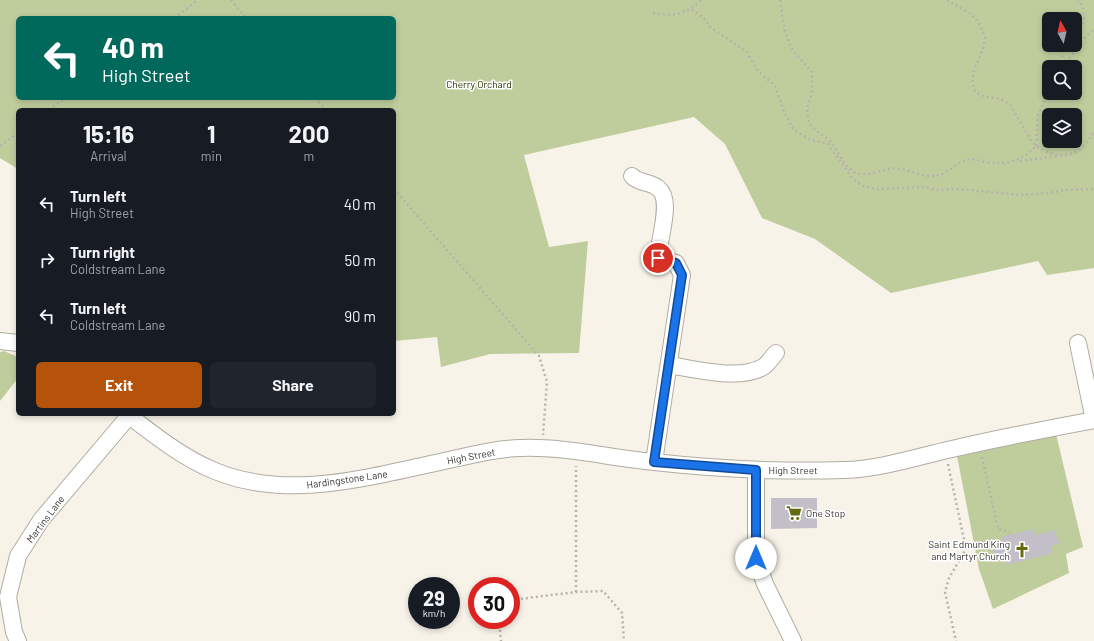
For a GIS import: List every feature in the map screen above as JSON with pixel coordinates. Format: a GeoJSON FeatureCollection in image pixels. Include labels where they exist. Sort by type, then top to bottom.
{"type":"FeatureCollection","features":[{"type":"Feature","properties":{"kind":"street"},"geometry":{"type":"LineString","coordinates":[[632,176],[640,181],[654,185],[661,190],[664,197],[664,223],[658,242],[658,258],[676,263],[682,275],[654,462]]}},
{"type":"Feature","properties":{"kind":"street"},"geometry":{"type":"LineString","coordinates":[[0,341],[16,344]]}},
{"type":"Feature","properties":{"kind":"street"},"geometry":{"type":"LineString","coordinates":[[1078,343],[1094,420]]}},
{"type":"Feature","properties":{"kind":"street"},"geometry":{"type":"LineString","coordinates":[[669,365],[726,373],[748,372],[764,366],[776,353]]}},
{"type":"Feature","properties":{"kind":"street","name":"Martins Lane"},"geometry":{"type":"LineString","coordinates":[[18,641],[14,632],[8,597],[18,556],[42,520],[127,416]]}},
{"type":"Feature","properties":{"kind":"street","name":"Hardingstone Lane"},"geometry":{"type":"LineString","coordinates":[[129,416],[180,452],[213,470],[240,480],[266,485],[296,486],[325,484],[378,476],[442,462]]}},
{"type":"Feature","properties":{"kind":"street","name":"High Street"},"geometry":{"type":"LineString","coordinates":[[442,462],[519,448],[576,452],[654,462],[756,470],[844,470],[873,468],[979,442],[1094,420]]}},
{"type":"Feature","properties":{"kind":"street"},"geometry":{"type":"LineString","coordinates":[[756,470],[756,558],[765,584],[793,641]]}},
{"type":"Feature","properties":{"kind":"path"},"geometry":{"type":"LineString","coordinates":[[177,16],[198,0]]}},
{"type":"Feature","properties":{"kind":"path"},"geometry":{"type":"LineString","coordinates":[[231,0],[244,16]]}},
{"type":"Feature","properties":{"kind":"path"},"geometry":{"type":"LineString","coordinates":[[652,13],[664,16],[681,13],[692,9],[701,0]]}},
{"type":"Feature","properties":{"kind":"path"},"geometry":{"type":"LineString","coordinates":[[780,0],[784,29],[790,46],[798,59],[812,72],[812,92],[807,109],[808,122],[830,141],[838,150],[846,165],[853,171],[861,174],[872,174],[898,168],[934,176],[942,174],[962,161],[972,159],[992,163],[1059,156],[1079,151],[1087,144],[1094,131]]}},
{"type":"Feature","properties":{"kind":"path"},"geometry":{"type":"LineString","coordinates":[[948,0],[970,13],[982,28],[985,37],[975,64],[972,80],[976,93],[986,97],[1001,99],[1010,105],[1028,138],[1036,146],[1059,156]]}},
{"type":"Feature","properties":{"kind":"path"},"geometry":{"type":"LineString","coordinates":[[1078,0],[1084,11],[1085,18],[1082,24]]}},
{"type":"Feature","properties":{"kind":"path"},"geometry":{"type":"LineString","coordinates":[[692,9],[706,20],[710,27],[747,52],[757,70],[775,86],[784,112],[794,130],[811,140],[828,144],[853,179],[863,186],[877,189],[923,187],[938,190],[958,189],[1019,195],[1049,193],[1065,190],[1094,189]]}},
{"type":"Feature","properties":{"kind":"path"},"geometry":{"type":"LineString","coordinates":[[1069,60],[1080,43],[1094,29]]}},
{"type":"Feature","properties":{"kind":"path"},"geometry":{"type":"LineString","coordinates":[[52,108],[62,100]]}},
{"type":"Feature","properties":{"kind":"path"},"geometry":{"type":"LineString","coordinates":[[317,100],[324,108]]}},
{"type":"Feature","properties":{"kind":"path"},"geometry":{"type":"LineString","coordinates":[[1017,161],[1025,157],[1036,146],[1038,115],[1044,100]]}},
{"type":"Feature","properties":{"kind":"path"},"geometry":{"type":"LineString","coordinates":[[0,146],[16,134]]}},
{"type":"Feature","properties":{"kind":"path"},"geometry":{"type":"LineString","coordinates":[[396,191],[539,356],[547,382],[543,434]]}},
{"type":"Feature","properties":{"kind":"path"},"geometry":{"type":"LineString","coordinates":[[979,442],[998,529],[1010,532]]}},
{"type":"Feature","properties":{"kind":"path"},"geometry":{"type":"LineString","coordinates":[[945,450],[966,549],[949,578],[945,592],[956,641]]}},
{"type":"Feature","properties":{"kind":"path"},"geometry":{"type":"LineString","coordinates":[[576,452],[576,592]]}},
{"type":"Feature","properties":{"kind":"path"},"geometry":{"type":"LineString","coordinates":[[520,599],[576,592],[602,591],[622,613],[624,641]]}},
{"type":"Feature","properties":{"kind":"path"},"geometry":{"type":"LineString","coordinates":[[500,629],[501,641]]}},
{"type":"Feature","properties":{"kind":"green space","name":"Cherry Orchard"},"geometry":{"type":"Polygon","coordinates":[[[0,0],[1094,0],[1094,268],[1047,275],[1038,261],[891,293],[815,239],[762,218],[725,144],[694,117],[524,155],[549,247],[588,241],[579,353],[490,354],[441,367],[437,337],[396,341],[396,108],[16,108],[16,168],[0,158],[0,0]]]}},
{"type":"Feature","properties":{"kind":"green space"},"geometry":{"type":"Polygon","coordinates":[[[4,351],[16,356],[16,381],[0,401],[0,352],[4,351]]]}},
{"type":"Feature","properties":{"kind":"green space"},"geometry":{"type":"Polygon","coordinates":[[[1056,434],[1083,547],[1066,554],[1069,573],[993,609],[979,569],[957,456],[1056,434]]]}},
{"type":"Feature","properties":{"kind":"building","name":"One Stop"},"geometry":{"type":"Polygon","coordinates":[[[771,498],[817,498],[817,528],[771,529],[771,498]]]}},
{"type":"Feature","properties":{"kind":"building","name":"Saint Edmund King and Martyr Church"},"geometry":{"type":"Polygon","coordinates":[[[1033,529],[1035,535],[1055,530],[1059,544],[1051,546],[1052,553],[1006,565],[1004,559],[995,562],[992,547],[1003,544],[1001,537],[1033,529]]]}},
{"type":"Feature","properties":{"kind":"place","name":"One Stop"},"geometry":{"type":"Point","coordinates":[794,513]}},
{"type":"Feature","properties":{"kind":"place","name":"Saint Edmund King and Martyr Church"},"geometry":{"type":"Point","coordinates":[1022,550]}},
{"type":"Feature","properties":{"kind":"route"},"geometry":{"type":"LineString","coordinates":[[658,258],[676,263],[682,275],[654,462],[756,470],[756,558]]}}]}
